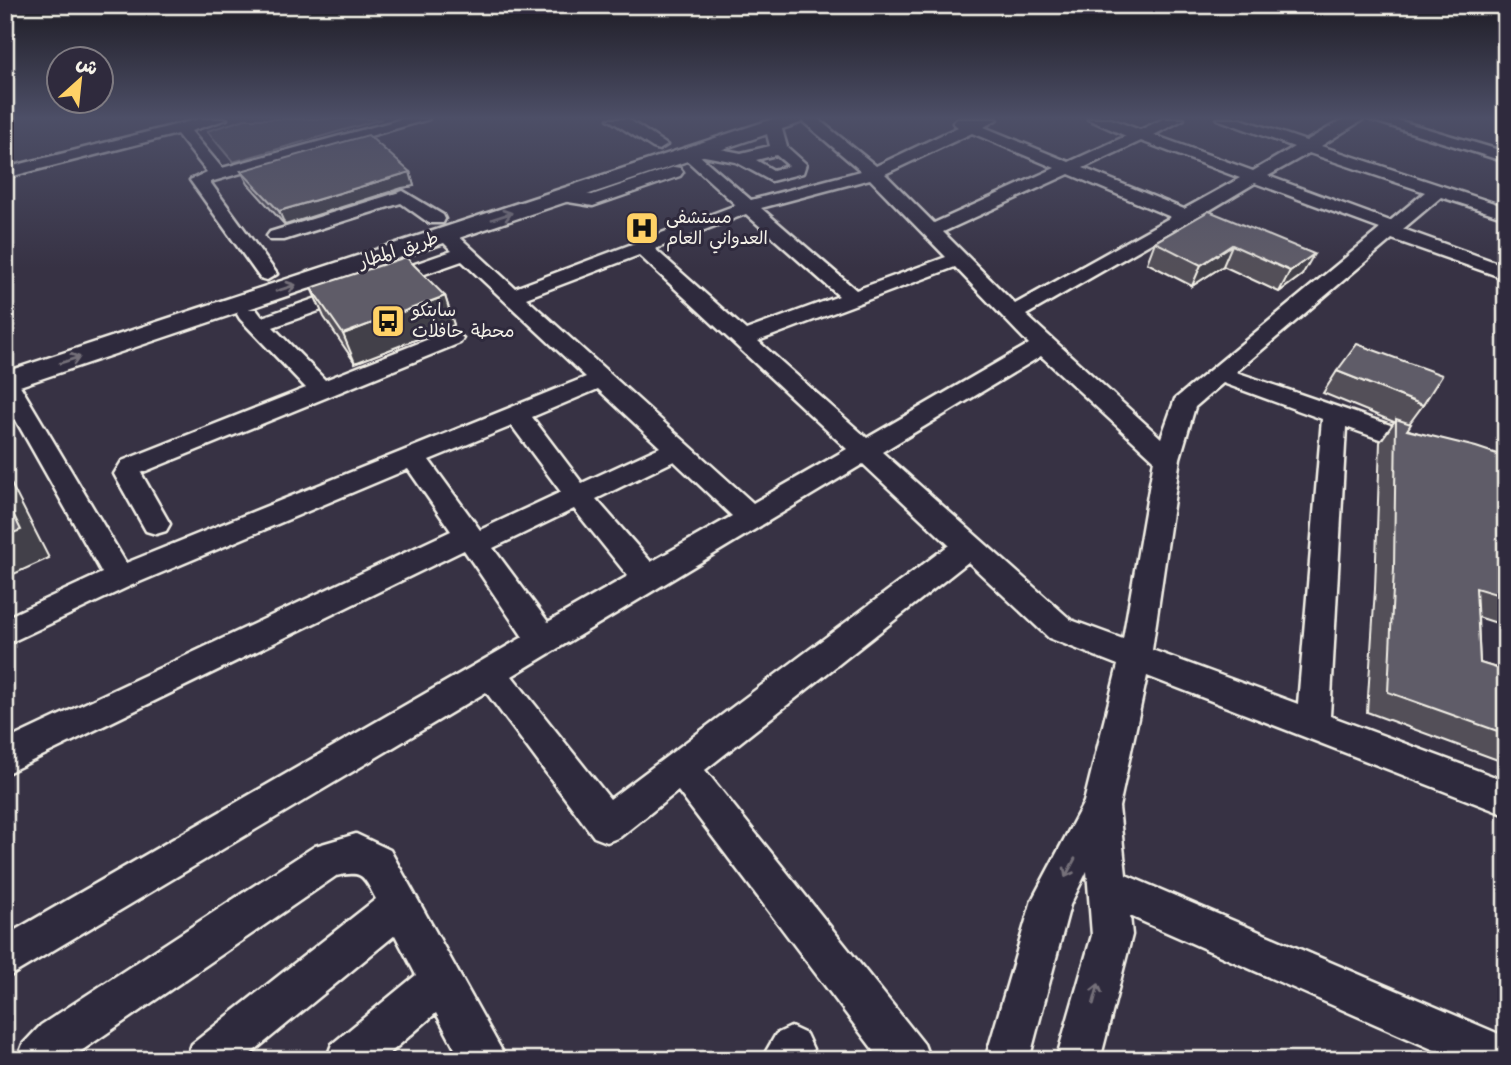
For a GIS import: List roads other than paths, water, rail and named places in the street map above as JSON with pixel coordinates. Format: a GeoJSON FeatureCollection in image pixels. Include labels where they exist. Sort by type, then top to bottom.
{"type":"FeatureCollection","features":[{"type":"Feature","properties":{"kind":"main road","name":"طريق المطار"},"geometry":{"type":"LineString","coordinates":[[6,374],[239,304],[596,169]]}},
{"type":"Feature","properties":{"kind":"main road","name":"طريق المطار"},"geometry":{"type":"LineString","coordinates":[[6,374],[267,274],[562,196],[654,169]]}},
{"type":"Feature","properties":{"kind":"street"},"geometry":{"type":"LineString","coordinates":[[5,173],[22,169]]}},
{"type":"Feature","properties":{"kind":"street"},"geometry":{"type":"LineString","coordinates":[[213,169],[218,175]]}},
{"type":"Feature","properties":{"kind":"street"},"geometry":{"type":"LineString","coordinates":[[241,169],[199,180],[267,274]]}},
{"type":"Feature","properties":{"kind":"street"},"geometry":{"type":"LineString","coordinates":[[700,169],[748,206],[853,298]]}},
{"type":"Feature","properties":{"kind":"street"},"geometry":{"type":"LineString","coordinates":[[759,169],[771,176],[797,169]]}},
{"type":"Feature","properties":{"kind":"street"},"geometry":{"type":"LineString","coordinates":[[869,169],[1043,345],[1167,458]]}},
{"type":"Feature","properties":{"kind":"street"},"geometry":{"type":"LineString","coordinates":[[512,296],[748,206],[874,173],[881,169]]}},
{"type":"Feature","properties":{"kind":"street"},"geometry":{"type":"LineString","coordinates":[[931,231],[1067,169]]}},
{"type":"Feature","properties":{"kind":"street"},"geometry":{"type":"LineString","coordinates":[[1071,169],[1247,242]]}},
{"type":"Feature","properties":{"kind":"street"},"geometry":{"type":"LineString","coordinates":[[1231,169],[1506,273]]}},
{"type":"Feature","properties":{"kind":"street"},"geometry":{"type":"LineString","coordinates":[[1013,314],[1269,169]]}},
{"type":"Feature","properties":{"kind":"street"},"geometry":{"type":"LineString","coordinates":[[1374,169],[1503,209]]}},
{"type":"Feature","properties":{"kind":"street"},"geometry":{"type":"LineString","coordinates":[[1007,1060],[1052,900],[1101,807],[1135,660],[1167,458],[1184,404],[1438,190]]}},
{"type":"Feature","properties":{"kind":"street"},"geometry":{"type":"LineString","coordinates":[[277,236],[403,196],[441,227],[465,253],[751,517]]}},
{"type":"Feature","properties":{"kind":"street"},"geometry":{"type":"LineString","coordinates":[[642,247],[1060,629],[1135,660],[1313,724],[1506,799]]}},
{"type":"Feature","properties":{"kind":"street"},"geometry":{"type":"LineString","coordinates":[[258,325],[465,253]]}},
{"type":"Feature","properties":{"kind":"street"},"geometry":{"type":"LineString","coordinates":[[743,339],[959,259]]}},
{"type":"Feature","properties":{"kind":"street"},"geometry":{"type":"LineString","coordinates":[[1309,268],[1334,278]]}},
{"type":"Feature","properties":{"kind":"street"},"geometry":{"type":"LineString","coordinates":[[239,304],[321,390]]}},
{"type":"Feature","properties":{"kind":"street"},"geometry":{"type":"LineString","coordinates":[[156,524],[127,474],[131,467],[452,338]]}},
{"type":"Feature","properties":{"kind":"street"},"geometry":{"type":"LineString","coordinates":[[5,959],[1043,345]]}},
{"type":"Feature","properties":{"kind":"street"},"geometry":{"type":"LineString","coordinates":[[6,374],[14,415],[120,578]]}},
{"type":"Feature","properties":{"kind":"street"},"geometry":{"type":"LineString","coordinates":[[1220,374],[1440,451]]}},
{"type":"Feature","properties":{"kind":"street"},"geometry":{"type":"LineString","coordinates":[[5,632],[120,578],[602,379]]}},
{"type":"Feature","properties":{"kind":"street"},"geometry":{"type":"LineString","coordinates":[[516,414],[578,496],[647,578]]}},
{"type":"Feature","properties":{"kind":"street"},"geometry":{"type":"LineString","coordinates":[[1313,724],[1335,414]]}},
{"type":"Feature","properties":{"kind":"street"},"geometry":{"type":"LineString","coordinates":[[5,758],[472,540],[578,496],[678,449]]}},
{"type":"Feature","properties":{"kind":"street"},"geometry":{"type":"LineString","coordinates":[[413,457],[542,639]]}},
{"type":"Feature","properties":{"kind":"street"},"geometry":{"type":"LineString","coordinates":[[489,671],[607,824],[968,545]]}},
{"type":"Feature","properties":{"kind":"street"},"geometry":{"type":"LineString","coordinates":[[681,767],[908,1060]]}},
{"type":"Feature","properties":{"kind":"street"},"geometry":{"type":"LineString","coordinates":[[1078,1060],[1112,935],[1101,807]]}},
{"type":"Feature","properties":{"kind":"street"},"geometry":{"type":"LineString","coordinates":[[38,1060],[55,1040],[328,859],[356,853],[377,863],[485,1060]]}},
{"type":"Feature","properties":{"kind":"street"},"geometry":{"type":"LineString","coordinates":[[1108,887],[1506,1059]]}},
{"type":"Feature","properties":{"kind":"street"},"geometry":{"type":"LineString","coordinates":[[208,1060],[400,905]]}},
{"type":"Feature","properties":{"kind":"street"},"geometry":{"type":"LineString","coordinates":[[348,1060],[441,981]]}},
{"type":"Feature","properties":{"kind":"place","name":"مستشفى العدواني العام"},"geometry":{"type":"Point","coordinates":[642,228]}},
{"type":"Feature","properties":{"kind":"place","name":"سابتكو محطة حافلات"},"geometry":{"type":"Point","coordinates":[388,321]}}]}
